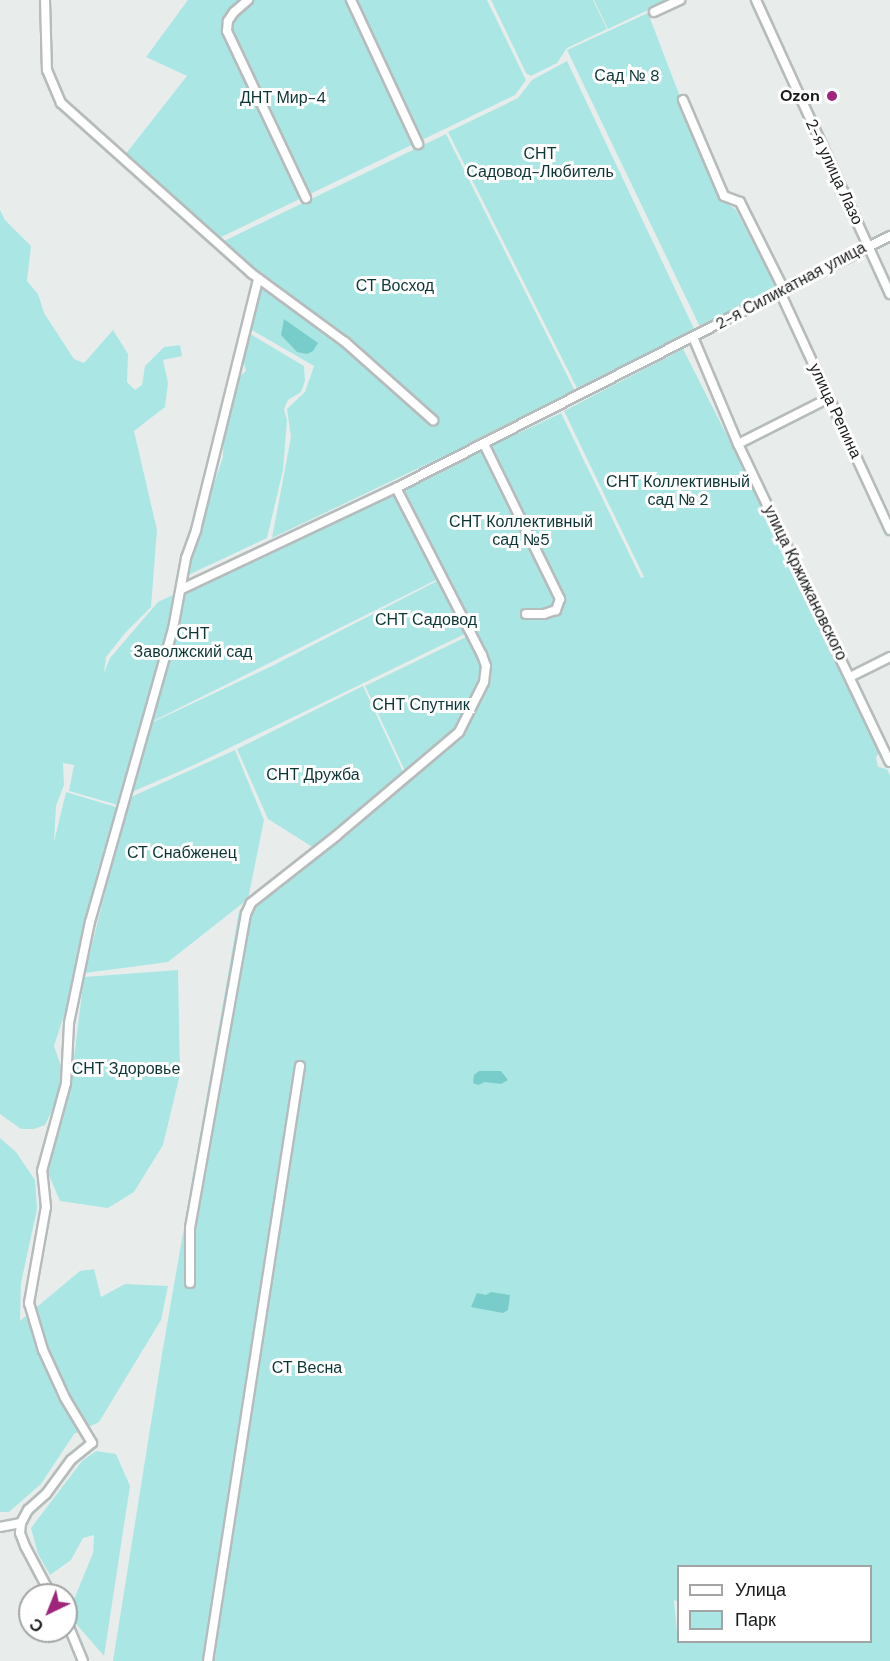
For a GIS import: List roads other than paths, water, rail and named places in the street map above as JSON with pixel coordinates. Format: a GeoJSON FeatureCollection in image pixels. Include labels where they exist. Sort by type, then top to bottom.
{"type":"FeatureCollection","features":[{"type":"Feature","properties":{"kind":"street"},"geometry":{"type":"LineString","coordinates":[[45,0],[47,70],[61,103],[258,279],[345,342],[433,420]]}},
{"type":"Feature","properties":{"kind":"street"},"geometry":{"type":"LineString","coordinates":[[248,0],[234,12],[228,21],[227,31],[306,198]]}},
{"type":"Feature","properties":{"kind":"street"},"geometry":{"type":"LineString","coordinates":[[351,0],[418,144]]}},
{"type":"Feature","properties":{"kind":"street"},"geometry":{"type":"LineString","coordinates":[[654,12],[680,0]]}},
{"type":"Feature","properties":{"kind":"street","name":"2-я улица Лазо"},"geometry":{"type":"LineString","coordinates":[[756,0],[890,294]]}},
{"type":"Feature","properties":{"kind":"street","name":"улица Репина"},"geometry":{"type":"LineString","coordinates":[[683,100],[724,196],[740,202],[890,530]]}},
{"type":"Feature","properties":{"kind":"street","name":"2-я Силикатная улица"},"geometry":{"type":"LineString","coordinates":[[182,589],[396,488],[868,245],[890,236]]}},
{"type":"Feature","properties":{"kind":"street"},"geometry":{"type":"LineString","coordinates":[[45,1583],[25,1546],[20,1533],[21,1523],[28,1510],[46,1494],[71,1461],[92,1443],[64,1398],[43,1350],[29,1303],[46,1207],[42,1171],[66,1083],[69,1023],[90,922],[110,858],[182,589],[186,558],[196,530],[258,279]]}},
{"type":"Feature","properties":{"kind":"street","name":"улица Кржижановского"},"geometry":{"type":"LineString","coordinates":[[693,337],[738,444],[890,762]]}},
{"type":"Feature","properties":{"kind":"street"},"geometry":{"type":"LineString","coordinates":[[738,444],[829,398]]}},
{"type":"Feature","properties":{"kind":"street"},"geometry":{"type":"LineString","coordinates":[[484,444],[560,599],[556,610],[544,614],[526,614]]}},
{"type":"Feature","properties":{"kind":"street"},"geometry":{"type":"LineString","coordinates":[[190,1283],[190,1228],[205,1133],[216,1089],[251,903],[336,836],[459,732],[484,682],[486,666],[482,655],[396,488]]}},
{"type":"Feature","properties":{"kind":"street"},"geometry":{"type":"LineString","coordinates":[[850,676],[890,657]]}},
{"type":"Feature","properties":{"kind":"street"},"geometry":{"type":"LineString","coordinates":[[208,1661],[300,1066]]}},
{"type":"Feature","properties":{"kind":"street"},"geometry":{"type":"LineString","coordinates":[[0,1527],[21,1523]]}},
{"type":"Feature","properties":{"kind":"street"},"geometry":{"type":"LineString","coordinates":[[76,1643],[83,1661]]}},
{"type":"Feature","properties":{"kind":"place","name":"Ozon"},"geometry":{"type":"Point","coordinates":[832,96]}},
{"type":"Feature","properties":{"kind":"park label","name":"Сад № 8"},"geometry":{"type":"Point","coordinates":[627,76]}},
{"type":"Feature","properties":{"kind":"park label","name":"ДНТ Мир-4"},"geometry":{"type":"Point","coordinates":[283,98]}},
{"type":"Feature","properties":{"kind":"park label","name":"СНТ Садовод-Любитель"},"geometry":{"type":"Point","coordinates":[540,163]}},
{"type":"Feature","properties":{"kind":"park label","name":"СТ Восход"},"geometry":{"type":"Point","coordinates":[395,286]}},
{"type":"Feature","properties":{"kind":"park label","name":"СНТ Коллективный сад № 2"},"geometry":{"type":"Point","coordinates":[678,491]}},
{"type":"Feature","properties":{"kind":"park label","name":"СНТ Коллективный сад №5"},"geometry":{"type":"Point","coordinates":[521,531]}},
{"type":"Feature","properties":{"kind":"park label","name":"СНТ Садовод"},"geometry":{"type":"Point","coordinates":[426,620]}},
{"type":"Feature","properties":{"kind":"park label","name":"СНТ Заволжский сад"},"geometry":{"type":"Point","coordinates":[193,643]}},
{"type":"Feature","properties":{"kind":"park label","name":"СНТ Спутник"},"geometry":{"type":"Point","coordinates":[421,705]}},
{"type":"Feature","properties":{"kind":"park label","name":"СНТ Дружба"},"geometry":{"type":"Point","coordinates":[313,775]}},
{"type":"Feature","properties":{"kind":"park label","name":"СТ Снабженец"},"geometry":{"type":"Point","coordinates":[182,853]}},
{"type":"Feature","properties":{"kind":"park label","name":"СНТ Здоровье"},"geometry":{"type":"Point","coordinates":[126,1069]}},
{"type":"Feature","properties":{"kind":"park label","name":"СТ Весна"},"geometry":{"type":"Point","coordinates":[307,1368]}}]}
